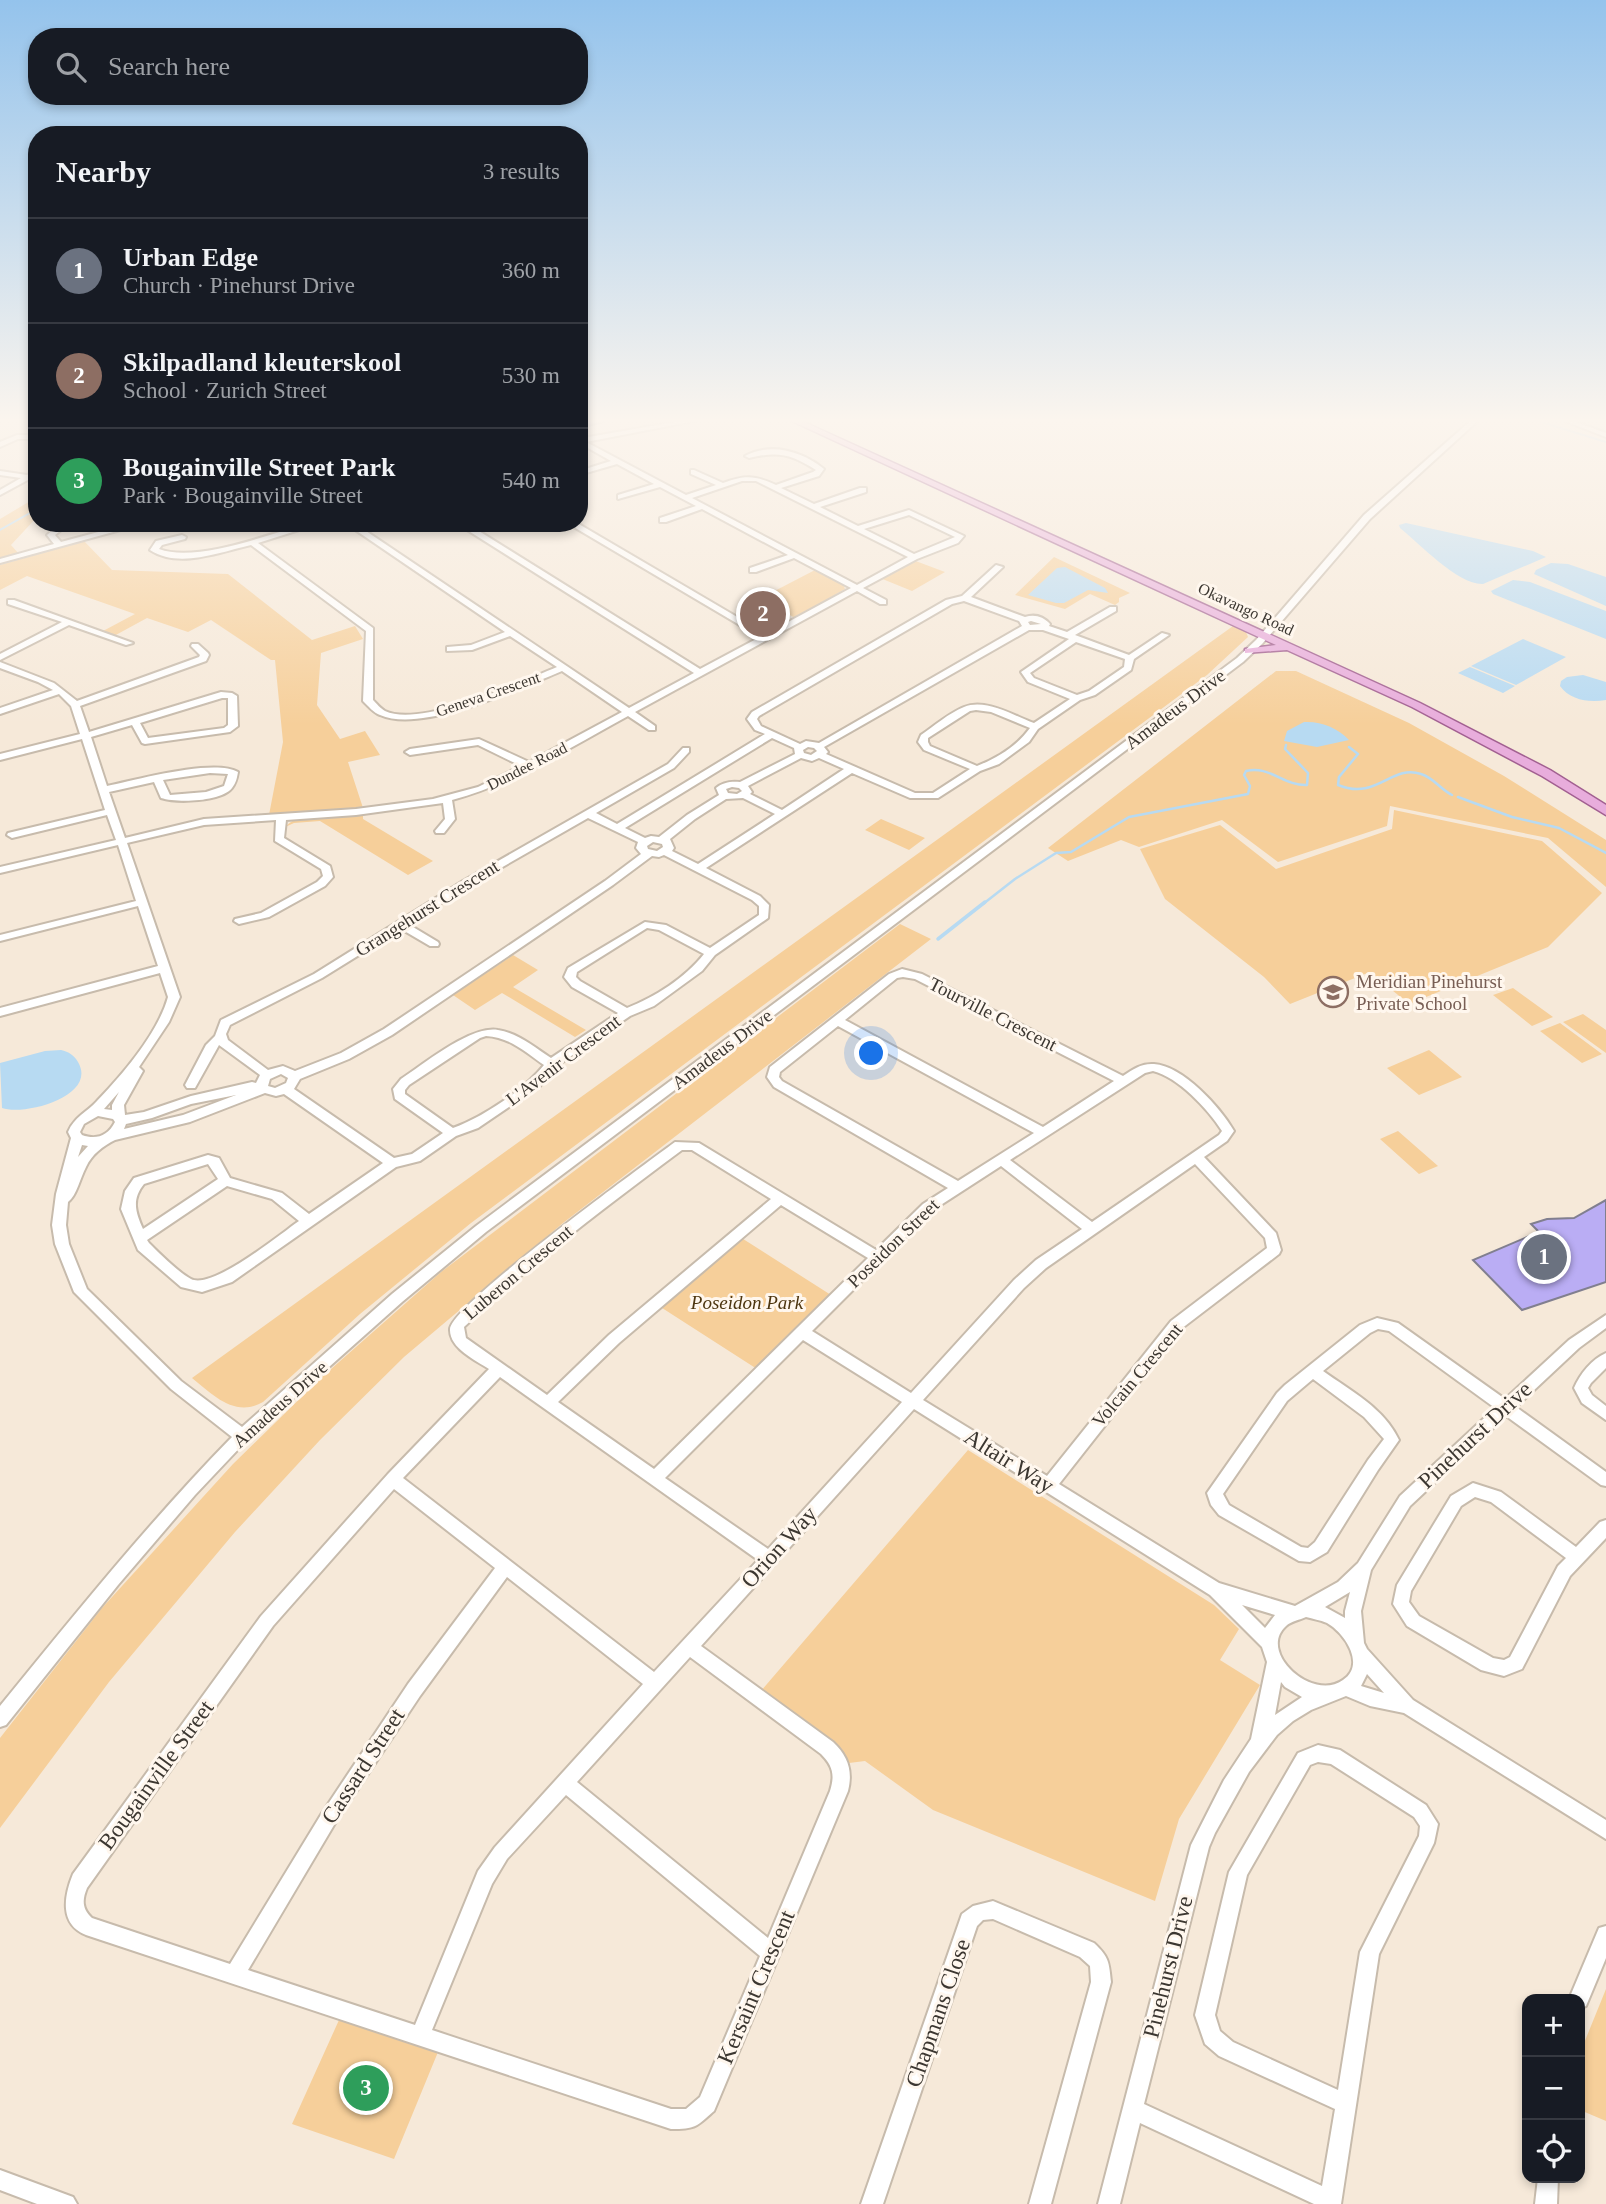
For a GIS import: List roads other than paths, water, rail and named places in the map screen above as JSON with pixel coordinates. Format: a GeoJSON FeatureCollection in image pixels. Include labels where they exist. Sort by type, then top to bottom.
{"type":"FeatureCollection","features":[{"type":"Feature","properties":{"kind":"main road","name":"Okavango Road"},"geometry":{"type":"LineString","coordinates":[[1014,520],[1292,647],[1476,735],[1606,811]]}},
{"type":"Feature","properties":{"kind":"main road"},"geometry":{"type":"LineString","coordinates":[[1249,651],[1266,647],[1292,647]]}},
{"type":"Feature","properties":{"kind":"street"},"geometry":{"type":"LineString","coordinates":[[729,520],[883,602]]}},
{"type":"Feature","properties":{"kind":"street"},"geometry":{"type":"LineString","coordinates":[[839,520],[914,557]]}},
{"type":"Feature","properties":{"kind":"street"},"geometry":{"type":"LineString","coordinates":[[857,529],[885,520]]}},
{"type":"Feature","properties":{"kind":"street"},"geometry":{"type":"LineString","coordinates":[[856,588],[914,557],[955,541],[960,536],[926,520]]}},
{"type":"Feature","properties":{"kind":"street","name":"Amadeus Drive"},"geometry":{"type":"LineString","coordinates":[[0,1719],[112,1580],[190,1490],[242,1436],[397,1298],[481,1229],[1249,651],[1365,520]]}},
{"type":"Feature","properties":{"kind":"street"},"geometry":{"type":"LineString","coordinates":[[54,532],[51,536],[59,545]]}},
{"type":"Feature","properties":{"kind":"street"},"geometry":{"type":"LineString","coordinates":[[0,561],[108,532]]}},
{"type":"Feature","properties":{"kind":"street"},"geometry":{"type":"LineString","coordinates":[[182,537],[159,543],[154,550],[162,553],[204,555],[286,532]]}},
{"type":"Feature","properties":{"kind":"street"},"geometry":{"type":"LineString","coordinates":[[362,532],[652,728]]}},
{"type":"Feature","properties":{"kind":"street"},"geometry":{"type":"LineString","coordinates":[[474,532],[700,673]]}},
{"type":"Feature","properties":{"kind":"street"},"geometry":{"type":"LineString","coordinates":[[585,532],[766,637]]}},
{"type":"Feature","properties":{"kind":"street","name":"Geneva Crescent"},"geometry":{"type":"LineString","coordinates":[[252,542],[370,630],[368,701],[386,716],[401,718],[445,712],[563,668]]}},
{"type":"Feature","properties":{"kind":"street"},"geometry":{"type":"LineString","coordinates":[[753,570],[794,555]]}},
{"type":"Feature","properties":{"kind":"street"},"geometry":{"type":"LineString","coordinates":[[800,751],[754,725],[752,719],[755,714],[949,601],[965,598],[999,567]]}},
{"type":"Feature","properties":{"kind":"street","name":"Dundee Road"},"geometry":{"type":"LineString","coordinates":[[0,870],[204,822],[373,811],[447,799],[492,785],[856,588]]}},
{"type":"Feature","properties":{"kind":"street"},"geometry":{"type":"LineString","coordinates":[[965,598],[1025,624],[1044,626],[1130,658]]}},
{"type":"Feature","properties":{"kind":"street"},"geometry":{"type":"LineString","coordinates":[[11,602],[129,643]]}},
{"type":"Feature","properties":{"kind":"street"},"geometry":{"type":"LineString","coordinates":[[1077,698],[1031,680],[1024,672],[1113,609]]}},
{"type":"Feature","properties":{"kind":"street"},"geometry":{"type":"LineString","coordinates":[[0,657],[69,622]]}},
{"type":"Feature","properties":{"kind":"street"},"geometry":{"type":"LineString","coordinates":[[820,751],[1025,624]]}},
{"type":"Feature","properties":{"kind":"street"},"geometry":{"type":"LineString","coordinates":[[450,649],[472,647],[511,633]]}},
{"type":"Feature","properties":{"kind":"street"},"geometry":{"type":"LineString","coordinates":[[743,790],[810,744],[851,769],[923,798],[941,794],[976,769],[996,762],[1027,740],[1035,727],[1128,668],[1130,658],[1166,635]]}},
{"type":"Feature","properties":{"kind":"street"},"geometry":{"type":"LineString","coordinates":[[75,705],[203,659],[205,655],[195,646]]}},
{"type":"Feature","properties":{"kind":"street"},"geometry":{"type":"LineString","coordinates":[[0,665],[60,691],[75,705],[174,997],[173,1006],[141,1057],[104,1104],[76,1125],[74,1132],[77,1138],[61,1194],[59,1226],[62,1244],[81,1292],[176,1385],[242,1436]]}},
{"type":"Feature","properties":{"kind":"street"},"geometry":{"type":"LineString","coordinates":[[0,710],[60,691]]}},
{"type":"Feature","properties":{"kind":"street"},"geometry":{"type":"LineString","coordinates":[[0,757],[87,737],[221,695],[232,696],[233,726],[227,730],[145,741],[135,722]]}},
{"type":"Feature","properties":{"kind":"street"},"geometry":{"type":"LineString","coordinates":[[976,769],[927,747],[923,742],[924,737],[967,709],[975,707],[987,708],[1035,727]]}},
{"type":"Feature","properties":{"kind":"street"},"geometry":{"type":"LineString","coordinates":[[618,828],[772,734]]}},
{"type":"Feature","properties":{"kind":"street"},"geometry":{"type":"LineString","coordinates":[[410,752],[479,742],[529,766]]}},
{"type":"Feature","properties":{"kind":"street","name":"Grangehurst Crescent"},"geometry":{"type":"LineString","coordinates":[[191,1085],[212,1045],[220,1038],[220,1029],[229,1020],[318,975],[477,877],[671,766],[686,750]]}},
{"type":"Feature","properties":{"kind":"street"},"geometry":{"type":"LineString","coordinates":[[105,790],[157,778],[219,769],[233,772],[226,790],[172,800],[164,796],[157,778]]}},
{"type":"Feature","properties":{"kind":"street"},"geometry":{"type":"LineString","coordinates":[[698,869],[851,769]]}},
{"type":"Feature","properties":{"kind":"street"},"geometry":{"type":"LineString","coordinates":[[77,1138],[88,1142],[169,1124],[210,1111],[283,1070],[295,1076],[345,1056],[388,1032],[609,883],[647,848],[664,846],[691,817],[724,796],[720,791],[723,786],[743,790],[783,814]]}},
{"type":"Feature","properties":{"kind":"street"},"geometry":{"type":"LineString","coordinates":[[440,831],[450,819],[447,799]]}},
{"type":"Feature","properties":{"kind":"street"},"geometry":{"type":"LineString","coordinates":[[12,835],[112,811]]}},
{"type":"Feature","properties":{"kind":"street"},"geometry":{"type":"LineString","coordinates":[[589,814],[618,828],[647,848],[664,846]]}},
{"type":"Feature","properties":{"kind":"street"},"geometry":{"type":"LineString","coordinates":[[239,921],[265,915],[321,884],[328,877],[326,869],[279,839],[281,817]]}},
{"type":"Feature","properties":{"kind":"street","name":"L'Avenir Crescent"},"geometry":{"type":"LineString","coordinates":[[140,1238],[148,1252],[186,1283],[202,1287],[227,1278],[392,1163],[416,1158],[452,1133],[474,1125],[526,1090],[541,1078],[551,1064],[626,1013],[650,1003],[698,969],[711,953],[764,916],[766,910],[763,903],[756,898],[698,869],[664,846]]}},
{"type":"Feature","properties":{"kind":"street"},"geometry":{"type":"LineString","coordinates":[[0,938],[143,902]]}},
{"type":"Feature","properties":{"kind":"street"},"geometry":{"type":"LineString","coordinates":[[400,924],[434,944]]}},
{"type":"Feature","properties":{"kind":"street"},"geometry":{"type":"LineString","coordinates":[[626,1013],[576,984],[570,977],[572,970],[645,925],[659,926],[711,953]]}},
{"type":"Feature","properties":{"kind":"street"},"geometry":{"type":"LineString","coordinates":[[0,1012],[165,968]]}},
{"type":"Feature","properties":{"kind":"street","name":"Tourville Crescent"},"geometry":{"type":"LineString","coordinates":[[956,1186],[774,1080],[772,1073],[776,1067],[893,976],[913,974],[1124,1080]]}},
{"type":"Feature","properties":{"kind":"street"},"geometry":{"type":"LineString","coordinates":[[836,1020],[1043,1132]]}},
{"type":"Feature","properties":{"kind":"street"},"geometry":{"type":"LineString","coordinates":[[452,1133],[402,1099],[398,1092],[400,1087],[476,1034],[488,1031],[502,1033],[551,1064]]}},
{"type":"Feature","properties":{"kind":"street"},"geometry":{"type":"LineString","coordinates":[[220,1038],[276,1093],[287,1090],[294,1083],[295,1076]]}},
{"type":"Feature","properties":{"kind":"street"},"geometry":{"type":"LineString","coordinates":[[62,1204],[70,1194],[82,1161],[119,1128],[118,1105],[141,1064],[141,1057]]}},
{"type":"Feature","properties":{"kind":"street","name":"Poseidon Street"},"geometry":{"type":"LineString","coordinates":[[655,1478],[928,1207],[956,1186],[1124,1080],[1146,1068],[1167,1069],[1224,1124],[1227,1133]]}},
{"type":"Feature","properties":{"kind":"street"},"geometry":{"type":"LineString","coordinates":[[90,1114],[106,1112],[120,1119],[264,1082]]}},
{"type":"Feature","properties":{"kind":"street"},"geometry":{"type":"LineString","coordinates":[[287,1090],[392,1163]]}},
{"type":"Feature","properties":{"kind":"street"},"geometry":{"type":"LineString","coordinates":[[163,1110],[169,1124]]}},
{"type":"Feature","properties":{"kind":"street","name":"Orion Way"},"geometry":{"type":"LineString","coordinates":[[420,2036],[492,1865],[565,1783],[1025,1278],[1227,1133]]}},
{"type":"Feature","properties":{"kind":"street","name":"Luberon Crescent"},"geometry":{"type":"LineString","coordinates":[[769,1559],[459,1339],[456,1332],[459,1321],[567,1229],[671,1149],[683,1145],[695,1146],[876,1256]]}},
{"type":"Feature","properties":{"kind":"street","name":"Volcain Crescent"},"geometry":{"type":"LineString","coordinates":[[1048,1486],[1176,1325],[1273,1250],[1271,1236],[1196,1157]]}},
{"type":"Feature","properties":{"kind":"street"},"geometry":{"type":"LineString","coordinates":[[225,1181],[140,1238],[129,1212],[128,1202],[132,1187],[139,1181],[204,1158],[215,1161],[225,1181],[277,1196],[307,1220]]}},
{"type":"Feature","properties":{"kind":"street"},"geometry":{"type":"LineString","coordinates":[[1000,1159],[1092,1229]]}},
{"type":"Feature","properties":{"kind":"street"},"geometry":{"type":"LineString","coordinates":[[548,1403],[614,1339],[780,1198]]}},
{"type":"Feature","properties":{"kind":"street","name":"Pinehurst Drive"},"geometry":{"type":"LineString","coordinates":[[1298,1611],[1344,1587],[1364,1568],[1412,1494],[1574,1344],[1606,1320]]}},
{"type":"Feature","properties":{"kind":"street"},"geometry":{"type":"LineString","coordinates":[[1313,1371],[1376,1419],[1388,1430],[1392,1440],[1321,1547],[1307,1555],[1294,1551],[1229,1513],[1215,1498],[1217,1489],[1277,1403],[1313,1371],[1369,1325],[1383,1323],[1392,1327],[1606,1480]]}},
{"type":"Feature","properties":{"kind":"street","name":"Altair Way"},"geometry":{"type":"LineString","coordinates":[[802,1332],[1216,1590],[1269,1643]]}},
{"type":"Feature","properties":{"kind":"street"},"geometry":{"type":"LineString","coordinates":[[1606,1359],[1585,1379],[1581,1388],[1587,1399],[1606,1414]]}},
{"type":"Feature","properties":{"kind":"street","name":"Bougainville Street"},"geometry":{"type":"LineString","coordinates":[[420,2036],[86,1926],[74,1911],[75,1891],[267,1621],[393,1479],[499,1368]]}},
{"type":"Feature","properties":{"kind":"street"},"geometry":{"type":"LineString","coordinates":[[393,1479],[655,1683]]}},
{"type":"Feature","properties":{"kind":"street"},"geometry":{"type":"LineString","coordinates":[[1577,1557],[1496,1497],[1473,1490],[1456,1501],[1403,1590],[1401,1604],[1413,1621],[1483,1662],[1495,1667],[1509,1667],[1516,1663],[1564,1571],[1606,1527]]}},
{"type":"Feature","properties":{"kind":"street","name":"Cassard Street"},"geometry":{"type":"LineString","coordinates":[[234,1975],[349,1787],[414,1690],[506,1566]]}},
{"type":"Feature","properties":{"kind":"street","name":"Pinehurst Drive"},"geometry":{"type":"LineString","coordinates":[[1359,1648],[1353,1611],[1364,1568]]}},
{"type":"Feature","properties":{"kind":"street","name":"Altair Way"},"geometry":{"type":"LineString","coordinates":[[1216,1590],[1298,1611]]}},
{"type":"Feature","properties":{"kind":"street"},"geometry":{"type":"LineString","coordinates":[[1407,1706],[1341,1690],[1306,1690],[1292,1682],[1275,1664],[1269,1643],[1272,1630],[1279,1619],[1298,1611],[1321,1613],[1336,1620],[1407,1706],[1606,1830]]}},
{"type":"Feature","properties":{"kind":"street","name":"Kersaint Crescent"},"geometry":{"type":"LineString","coordinates":[[420,2036],[683,2121],[697,2115],[707,2104],[839,1791],[842,1768],[827,1748],[689,1647]]}},
{"type":"Feature","properties":{"kind":"street"},"geometry":{"type":"LineString","coordinates":[[1341,1690],[1356,1679],[1361,1667],[1359,1648]]}},
{"type":"Feature","properties":{"kind":"street","name":"Pinehurst Drive"},"geometry":{"type":"LineString","coordinates":[[1259,1742],[1275,1664]]}},
{"type":"Feature","properties":{"kind":"street","name":"Pinehurst Drive"},"geometry":{"type":"LineString","coordinates":[[1109,2204],[1200,1845],[1222,1802],[1259,1742],[1303,1704],[1341,1690]]}},
{"type":"Feature","properties":{"kind":"street"},"geometry":{"type":"LineString","coordinates":[[1132,2109],[1331,2202],[1347,2104],[1370,1952],[1430,1829],[1420,1811],[1334,1756],[1318,1753],[1304,1759],[1238,1872],[1205,2015],[1212,2036],[1226,2049],[1347,2104]]}},
{"type":"Feature","properties":{"kind":"street"},"geometry":{"type":"LineString","coordinates":[[565,1783],[770,1952]]}},
{"type":"Feature","properties":{"kind":"street","name":"Chapmans Close"},"geometry":{"type":"LineString","coordinates":[[872,2204],[969,1921],[975,1914],[985,1910],[993,1910],[1087,1950],[1101,1968],[1101,1982],[1040,2204]]}},
{"type":"Feature","properties":{"kind":"street"},"geometry":{"type":"LineString","coordinates":[[1581,1994],[1606,1935]]}},
{"type":"Feature","properties":{"kind":"street"},"geometry":{"type":"LineString","coordinates":[[0,2180],[66,2204]]}},
{"type":"Feature","properties":{"kind":"street"},"geometry":{"type":"LineString","coordinates":[[1546,2204],[1548,2183]]}},
{"type":"Feature","properties":{"kind":"water"},"geometry":{"type":"Polygon","coordinates":[[[1406,523],[1533,551],[1546,557],[1483,584],[1473,583],[1451,571],[1400,528],[1399,525],[1406,523]]]}},
{"type":"Feature","properties":{"kind":"water"},"geometry":{"type":"Polygon","coordinates":[[[1551,563],[1568,564],[1606,577],[1606,606],[1534,574],[1536,570],[1551,563]]]}},
{"type":"Feature","properties":{"kind":"water"},"geometry":{"type":"Polygon","coordinates":[[[1065,567],[1105,588],[1108,593],[1088,590],[1064,603],[1028,595],[1057,568],[1065,567]]]}},
{"type":"Feature","properties":{"kind":"water"},"geometry":{"type":"Polygon","coordinates":[[[1513,580],[1530,582],[1606,611],[1606,639],[1491,591],[1513,580]]]}},
{"type":"Feature","properties":{"kind":"water"},"geometry":{"type":"Polygon","coordinates":[[[1523,639],[1566,657],[1516,685],[1471,666],[1523,639]]]}},
{"type":"Feature","properties":{"kind":"water"},"geometry":{"type":"Polygon","coordinates":[[[1470,667],[1515,686],[1503,693],[1458,673],[1470,667]]]}},
{"type":"Feature","properties":{"kind":"water"},"geometry":{"type":"Polygon","coordinates":[[[1583,675],[1606,682],[1606,700],[1580,699],[1569,695],[1560,686],[1561,681],[1567,677],[1583,675]]]}},
{"type":"Feature","properties":{"kind":"water"},"geometry":{"type":"Polygon","coordinates":[[[1304,722],[1329,726],[1349,740],[1317,747],[1284,741],[1287,731],[1304,722]]]}},
{"type":"Feature","properties":{"kind":"water"},"geometry":{"type":"Polygon","coordinates":[[[61,1050],[75,1057],[81,1074],[78,1085],[69,1094],[41,1106],[13,1110],[2,1108],[0,1063],[45,1051],[61,1050]]]}},
{"type":"Feature","properties":{"kind":"waterway"},"geometry":{"type":"LineString","coordinates":[[0,530],[18,520]]}},
{"type":"Feature","properties":{"kind":"waterway"},"geometry":{"type":"LineString","coordinates":[[983,904],[1015,879],[1056,853],[1071,852],[1129,817],[1248,794],[1250,786],[1244,775],[1246,771],[1262,771],[1307,785],[1308,773],[1285,749],[1286,745]]}},
{"type":"Feature","properties":{"kind":"waterway"},"geometry":{"type":"LineString","coordinates":[[1349,747],[1358,754],[1339,777],[1338,785],[1363,789],[1410,772],[1426,776],[1452,795]]}},
{"type":"Feature","properties":{"kind":"waterway"},"geometry":{"type":"LineString","coordinates":[[1458,797],[1512,817],[1559,828],[1606,853]]}},
{"type":"Feature","properties":{"kind":"waterway"},"geometry":{"type":"LineString","coordinates":[[938,939],[985,902]]}},
{"type":"Feature","properties":{"kind":"place","name":"Skilpadland kleuterskool"},"geometry":{"type":"Point","coordinates":[763,614]}},
{"type":"Feature","properties":{"kind":"place","name":"Meridian Pinehurst Private School"},"geometry":{"type":"Point","coordinates":[1333,992]}},
{"type":"Feature","properties":{"kind":"place","name":"Urban Edge"},"geometry":{"type":"Point","coordinates":[1544,1257]}},
{"type":"Feature","properties":{"kind":"place","name":"Bougainville Street Park"},"geometry":{"type":"Point","coordinates":[366,2088]}},
{"type":"Feature","properties":{"kind":"park label","name":"Poseidon Park"},"geometry":{"type":"Point","coordinates":[747,1302]}}]}
